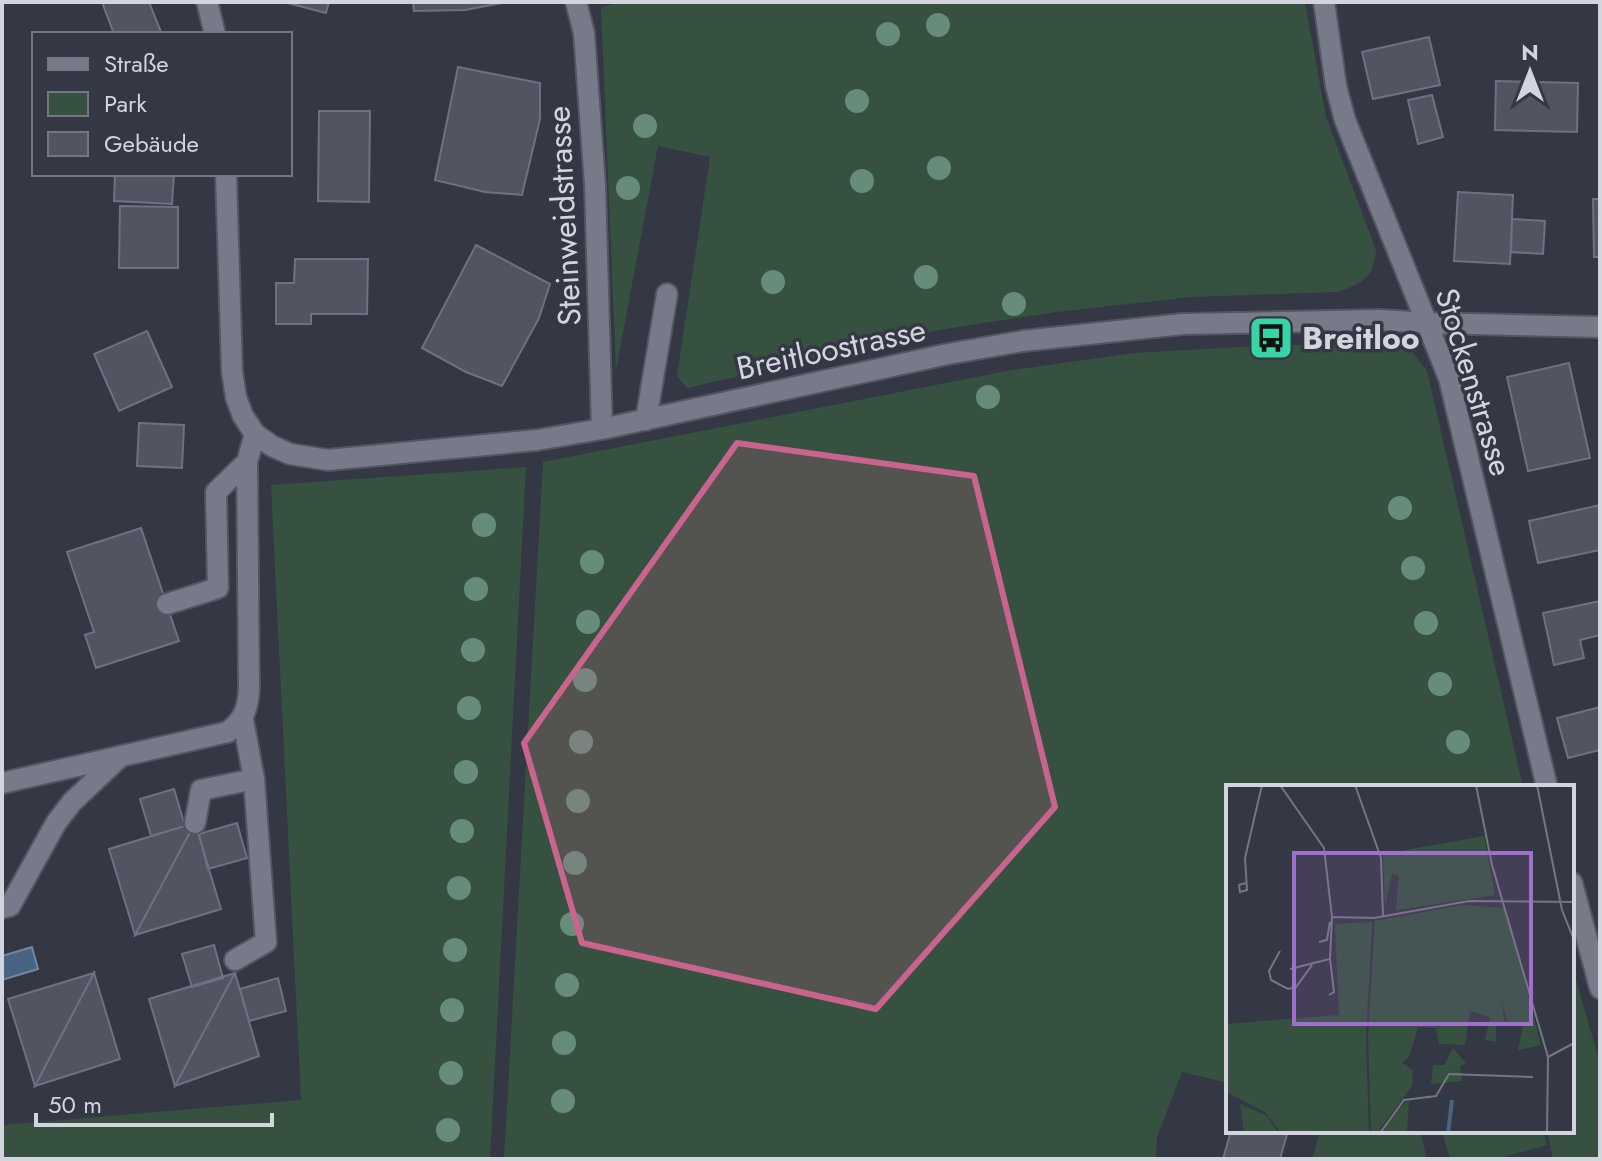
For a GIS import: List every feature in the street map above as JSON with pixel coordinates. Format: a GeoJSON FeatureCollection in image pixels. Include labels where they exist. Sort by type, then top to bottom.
{"type":"FeatureCollection","features":[{"type":"Feature","properties":{"kind":"street"},"geometry":{"type":"LineString","coordinates":[[207,2],[214,32]]}},
{"type":"Feature","properties":{"kind":"street","name":"Steinweidstrasse"},"geometry":{"type":"LineString","coordinates":[[576,2],[584,33],[595,185],[602,429]]}},
{"type":"Feature","properties":{"kind":"street","name":"Stockenstrasse"},"geometry":{"type":"LineString","coordinates":[[1324,2],[1336,86],[1345,120],[1429,323],[1463,427],[1547,785]]}},
{"type":"Feature","properties":{"kind":"street"},"geometry":{"type":"LineString","coordinates":[[226,176],[232,371],[236,397],[243,416],[255,434],[247,462],[248,704],[243,720],[254,779],[266,942],[235,960]]}},
{"type":"Feature","properties":{"kind":"street"},"geometry":{"type":"LineString","coordinates":[[646,420],[667,294]]}},
{"type":"Feature","properties":{"kind":"street","name":"Breitloostrasse"},"geometry":{"type":"LineString","coordinates":[[255,434],[290,454],[328,460],[537,440],[646,420],[948,354],[1023,341],[1183,324],[1379,320],[1600,327]]}},
{"type":"Feature","properties":{"kind":"street"},"geometry":{"type":"LineString","coordinates":[[167,604],[218,588],[216,492],[247,462]]}},
{"type":"Feature","properties":{"kind":"street"},"geometry":{"type":"LineString","coordinates":[[2,783],[228,732],[243,720]]}},
{"type":"Feature","properties":{"kind":"street"},"geometry":{"type":"LineString","coordinates":[[2,908],[10,906],[56,823],[72,802],[121,756]]}},
{"type":"Feature","properties":{"kind":"street"},"geometry":{"type":"LineString","coordinates":[[195,823],[201,790],[254,779]]}},
{"type":"Feature","properties":{"kind":"street"},"geometry":{"type":"LineString","coordinates":[[1574,890],[1600,988]]}},
{"type":"Feature","properties":{"kind":"highlighted area"},"geometry":{"type":"Polygon","coordinates":[[[737,443],[974,476],[1055,807],[876,1009],[582,943],[524,743],[737,443]]]}},
{"type":"Feature","properties":{"kind":"green space"},"geometry":{"type":"Polygon","coordinates":[[[623,2],[1305,2],[1326,117],[1376,250],[1373,267],[1360,283],[1337,292],[1192,297],[1056,312],[939,330],[687,388],[677,376],[710,157],[658,146],[616,370],[601,7],[623,2]]]}},
{"type":"Feature","properties":{"kind":"green space"},"geometry":{"type":"Polygon","coordinates":[[[1275,345],[1394,345],[1412,352],[1427,371],[1523,785],[1226,785],[1226,1083],[1182,1072],[1157,1137],[1156,1159],[504,1159],[543,462],[1012,370],[1134,353],[1275,345]]]}},
{"type":"Feature","properties":{"kind":"green space"},"geometry":{"type":"Polygon","coordinates":[[[526,467],[490,1159],[2,1159],[2,1125],[301,1100],[271,485],[526,467]]]}},
{"type":"Feature","properties":{"kind":"green space"},"geometry":{"type":"Polygon","coordinates":[[[1574,973],[1600,1063],[1600,1159],[1553,1159],[1547,1133],[1574,1133],[1574,973]]]}},
{"type":"Feature","properties":{"kind":"green space"},"geometry":{"type":"Polygon","coordinates":[[[1319,1133],[1420,1133],[1427,1159],[1312,1159],[1319,1133]]]}},
{"type":"Feature","properties":{"kind":"green space"},"geometry":{"type":"Polygon","coordinates":[[[1443,1133],[1544,1133],[1547,1145],[1495,1159],[1450,1159],[1443,1133]]]}},
{"type":"Feature","properties":{"kind":"water"},"geometry":{"type":"Polygon","coordinates":[[[32,947],[38,969],[2,980],[2,956],[32,947]]]}},
{"type":"Feature","properties":{"kind":"building"},"geometry":{"type":"Polygon","coordinates":[[[102,2],[149,2],[161,32],[113,32],[102,2]]]}},
{"type":"Feature","properties":{"kind":"building"},"geometry":{"type":"Polygon","coordinates":[[[284,2],[329,2],[326,13],[284,2]]]}},
{"type":"Feature","properties":{"kind":"building"},"geometry":{"type":"Polygon","coordinates":[[[413,2],[502,3],[465,10],[414,11],[413,2]]]}},
{"type":"Feature","properties":{"kind":"building"},"geometry":{"type":"Polygon","coordinates":[[[1429,37],[1440,85],[1373,99],[1362,52],[1429,37]]]}},
{"type":"Feature","properties":{"kind":"building"},"geometry":{"type":"Polygon","coordinates":[[[458,67],[540,83],[540,119],[522,195],[485,192],[435,180],[458,67]]]}},
{"type":"Feature","properties":{"kind":"building"},"geometry":{"type":"Polygon","coordinates":[[[1496,81],[1578,83],[1577,132],[1495,130],[1496,81]]]}},
{"type":"Feature","properties":{"kind":"building"},"geometry":{"type":"Polygon","coordinates":[[[1432,95],[1443,137],[1418,144],[1408,100],[1432,95]]]}},
{"type":"Feature","properties":{"kind":"building"},"geometry":{"type":"Polygon","coordinates":[[[319,111],[370,111],[369,202],[318,201],[319,111]]]}},
{"type":"Feature","properties":{"kind":"building"},"geometry":{"type":"Polygon","coordinates":[[[115,176],[174,176],[172,204],[114,201],[115,176]]]}},
{"type":"Feature","properties":{"kind":"building"},"geometry":{"type":"Polygon","coordinates":[[[1458,192],[1513,195],[1510,264],[1454,261],[1458,192]]]}},
{"type":"Feature","properties":{"kind":"building"},"geometry":{"type":"Polygon","coordinates":[[[1593,199],[1600,199],[1600,257],[1594,257],[1593,199]]]}},
{"type":"Feature","properties":{"kind":"building"},"geometry":{"type":"Polygon","coordinates":[[[120,206],[178,207],[178,268],[119,268],[120,206]]]}},
{"type":"Feature","properties":{"kind":"building"},"geometry":{"type":"Polygon","coordinates":[[[1512,219],[1545,221],[1543,254],[1511,252],[1512,219]]]}},
{"type":"Feature","properties":{"kind":"building"},"geometry":{"type":"Polygon","coordinates":[[[476,245],[550,284],[539,318],[502,386],[466,372],[422,348],[476,245]]]}},
{"type":"Feature","properties":{"kind":"building"},"geometry":{"type":"Polygon","coordinates":[[[295,259],[368,259],[367,314],[311,314],[311,324],[276,324],[276,283],[294,283],[295,259]]]}},
{"type":"Feature","properties":{"kind":"building"},"geometry":{"type":"Polygon","coordinates":[[[147,331],[172,387],[119,411],[94,354],[147,331]]]}},
{"type":"Feature","properties":{"kind":"building"},"geometry":{"type":"Polygon","coordinates":[[[1569,363],[1590,458],[1528,471],[1507,377],[1569,363]]]}},
{"type":"Feature","properties":{"kind":"building"},"geometry":{"type":"Polygon","coordinates":[[[139,423],[184,425],[182,468],[137,466],[139,423]]]}},
{"type":"Feature","properties":{"kind":"building"},"geometry":{"type":"Polygon","coordinates":[[[1600,505],[1600,550],[1538,563],[1529,521],[1600,505]]]}},
{"type":"Feature","properties":{"kind":"building"},"geometry":{"type":"Polygon","coordinates":[[[141,528],[179,641],[96,668],[85,635],[94,632],[67,552],[141,528]]]}},
{"type":"Feature","properties":{"kind":"building"},"geometry":{"type":"Polygon","coordinates":[[[1600,601],[1600,635],[1580,640],[1584,658],[1554,665],[1543,613],[1600,601]]]}},
{"type":"Feature","properties":{"kind":"building"},"geometry":{"type":"Polygon","coordinates":[[[1600,707],[1600,750],[1568,758],[1557,718],[1600,707]]]}},
{"type":"Feature","properties":{"kind":"building"},"geometry":{"type":"Polygon","coordinates":[[[174,789],[185,826],[151,836],[140,799],[174,789]]]}},
{"type":"Feature","properties":{"kind":"building"},"geometry":{"type":"Polygon","coordinates":[[[195,823],[135,935],[109,849],[195,823]]]}},
{"type":"Feature","properties":{"kind":"building"},"geometry":{"type":"Polygon","coordinates":[[[195,823],[221,909],[135,935],[195,823]]]}},
{"type":"Feature","properties":{"kind":"building"},"geometry":{"type":"Polygon","coordinates":[[[237,823],[247,858],[208,869],[199,834],[237,823]]]}},
{"type":"Feature","properties":{"kind":"building"},"geometry":{"type":"Polygon","coordinates":[[[214,945],[223,978],[192,987],[182,954],[214,945]]]}},
{"type":"Feature","properties":{"kind":"building"},"geometry":{"type":"Polygon","coordinates":[[[94,973],[35,1086],[8,999],[94,973]]]}},
{"type":"Feature","properties":{"kind":"building"},"geometry":{"type":"Polygon","coordinates":[[[94,973],[120,1059],[35,1086],[94,973]]]}},
{"type":"Feature","properties":{"kind":"building"},"geometry":{"type":"Polygon","coordinates":[[[235,973],[175,1086],[149,999],[235,973]]]}},
{"type":"Feature","properties":{"kind":"building"},"geometry":{"type":"Polygon","coordinates":[[[235,973],[259,1056],[175,1086],[235,973]]]}},
{"type":"Feature","properties":{"kind":"building"},"geometry":{"type":"Polygon","coordinates":[[[278,978],[286,1011],[249,1021],[240,989],[278,978]]]}},
{"type":"Feature","properties":{"kind":"building"},"geometry":{"type":"Polygon","coordinates":[[[1230,1133],[1287,1133],[1280,1159],[1223,1159],[1230,1133]]]}},
{"type":"Feature","properties":{"kind":"place","name":"Breitloo"},"geometry":{"type":"Point","coordinates":[1271,338]}}]}
